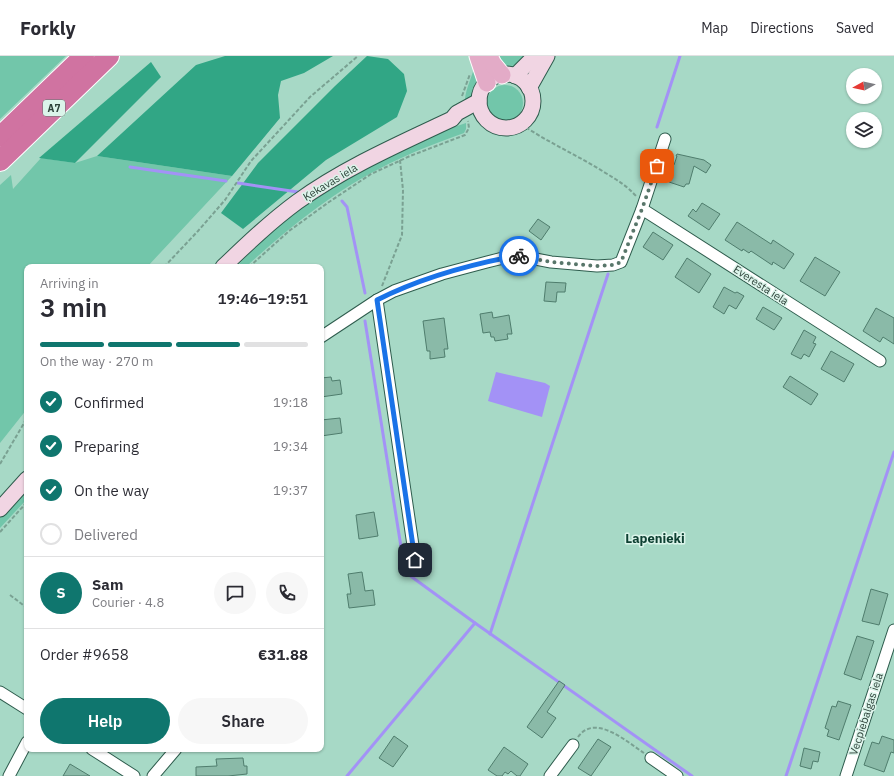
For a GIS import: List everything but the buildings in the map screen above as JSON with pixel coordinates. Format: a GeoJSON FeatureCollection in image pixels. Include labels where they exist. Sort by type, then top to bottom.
{"type":"FeatureCollection","features":[{"type":"Feature","properties":{"kind":"highway","name":"A7"},"geometry":{"type":"LineString","coordinates":[[0,138],[84,56]]}},
{"type":"Feature","properties":{"kind":"highway","name":"A7"},"geometry":{"type":"LineString","coordinates":[[0,161],[109,56]]}},
{"type":"Feature","properties":{"kind":"main road"},"geometry":{"type":"LineString","coordinates":[[490,56],[493,64],[509,75],[522,79],[532,94],[533,104],[531,113],[521,124]]}},
{"type":"Feature","properties":{"kind":"main road"},"geometry":{"type":"LineString","coordinates":[[486,119],[480,108],[479,101],[482,90],[487,83],[493,78],[509,75],[535,56]]}},
{"type":"Feature","properties":{"kind":"main road"},"geometry":{"type":"LineString","coordinates":[[529,88],[548,56]]}},
{"type":"Feature","properties":{"kind":"main road"},"geometry":{"type":"LineString","coordinates":[[474,63],[487,83]]}},
{"type":"Feature","properties":{"kind":"main road","name":"Ķekavas iela"},"geometry":{"type":"LineString","coordinates":[[227,264],[259,233],[303,198],[347,170],[452,119],[457,113],[479,101]]}},
{"type":"Feature","properties":{"kind":"main road","name":"Ķekavas iela"},"geometry":{"type":"LineString","coordinates":[[452,119],[460,120],[472,117],[486,119],[499,127],[508,128],[521,124]]}},
{"type":"Feature","properties":{"kind":"main road"},"geometry":{"type":"LineString","coordinates":[[0,509],[24,482]]}},
{"type":"Feature","properties":{"kind":"street"},"geometry":{"type":"LineString","coordinates":[[324,335],[377,300],[394,291],[442,274],[487,262],[515,256],[551,262],[597,266],[613,265],[621,262],[643,207],[665,139]]}},
{"type":"Feature","properties":{"kind":"street","name":"Everesta iela"},"geometry":{"type":"LineString","coordinates":[[643,207],[880,361]]}},
{"type":"Feature","properties":{"kind":"street"},"geometry":{"type":"LineString","coordinates":[[377,300],[415,560]]}},
{"type":"Feature","properties":{"kind":"street","name":"Vecpiebalgas iela"},"geometry":{"type":"LineString","coordinates":[[846,776],[894,630]]}},
{"type":"Feature","properties":{"kind":"street"},"geometry":{"type":"LineString","coordinates":[[0,692],[24,707]]}},
{"type":"Feature","properties":{"kind":"street"},"geometry":{"type":"LineString","coordinates":[[550,776],[573,745]]}},
{"type":"Feature","properties":{"kind":"street"},"geometry":{"type":"LineString","coordinates":[[9,776],[24,748]]}},
{"type":"Feature","properties":{"kind":"street"},"geometry":{"type":"LineString","coordinates":[[97,752],[134,776]]}},
{"type":"Feature","properties":{"kind":"street"},"geometry":{"type":"LineString","coordinates":[[153,776],[173,752]]}},
{"type":"Feature","properties":{"kind":"street"},"geometry":{"type":"LineString","coordinates":[[651,758],[677,776]]}},
{"type":"Feature","properties":{"kind":"path"},"geometry":{"type":"LineString","coordinates":[[167,264],[226,200],[251,161],[310,97],[358,56]]}},
{"type":"Feature","properties":{"kind":"path"},"geometry":{"type":"LineString","coordinates":[[461,99],[474,63]]}},
{"type":"Feature","properties":{"kind":"path"},"geometry":{"type":"LineString","coordinates":[[252,264],[288,232],[329,202],[372,174],[400,160],[465,135],[469,128],[468,123]]}},
{"type":"Feature","properties":{"kind":"path"},"geometry":{"type":"LineString","coordinates":[[521,124],[537,135],[584,159],[627,186],[643,207]]}},
{"type":"Feature","properties":{"kind":"path"},"geometry":{"type":"LineString","coordinates":[[377,300],[402,235],[403,190],[400,160]]}},
{"type":"Feature","properties":{"kind":"path"},"geometry":{"type":"LineString","coordinates":[[0,464],[24,423]]}},
{"type":"Feature","properties":{"kind":"path"},"geometry":{"type":"LineString","coordinates":[[0,532],[24,505]]}},
{"type":"Feature","properties":{"kind":"path"},"geometry":{"type":"LineString","coordinates":[[10,595],[24,606]]}},
{"type":"Feature","properties":{"kind":"path"},"geometry":{"type":"LineString","coordinates":[[582,733],[590,728],[602,728],[612,732],[651,758]]}},
{"type":"Feature","properties":{"kind":"green space"},"geometry":{"type":"Polygon","coordinates":[[[0,56],[66,56],[0,119],[0,56]]]}},
{"type":"Feature","properties":{"kind":"green space"},"geometry":{"type":"Polygon","coordinates":[[[225,56],[333,56],[304,73],[281,81],[278,95],[280,118],[232,176],[97,156],[196,65],[225,56]]]}},
{"type":"Feature","properties":{"kind":"green space"},"geometry":{"type":"Polygon","coordinates":[[[367,56],[388,59],[404,74],[407,91],[397,117],[326,160],[243,229],[221,213],[258,163],[367,56]]]}},
{"type":"Feature","properties":{"kind":"green space"},"geometry":{"type":"Polygon","coordinates":[[[496,56],[528,56],[518,64],[509,67],[502,64],[496,56]]]}},
{"type":"Feature","properties":{"kind":"green space"},"geometry":{"type":"Polygon","coordinates":[[[151,62],[161,77],[75,163],[39,158],[151,62]]]}},
{"type":"Feature","properties":{"kind":"green space"},"geometry":{"type":"Polygon","coordinates":[[[474,68],[479,83],[473,99],[465,104],[467,90],[474,68]]]}},
{"type":"Feature","properties":{"kind":"green space"},"geometry":{"type":"Polygon","coordinates":[[[505,85],[515,88],[520,93],[523,103],[520,113],[515,118],[505,121],[495,118],[490,113],[487,103],[490,93],[495,88],[505,85]]]}},
{"type":"Feature","properties":{"kind":"green space"},"geometry":{"type":"Polygon","coordinates":[[[466,123],[464,133],[407,155],[357,181],[299,221],[249,264],[239,264],[270,232],[350,174],[436,133],[466,123]]]}},
{"type":"Feature","properties":{"kind":"green space"},"geometry":{"type":"Polygon","coordinates":[[[97,156],[232,176],[150,264],[24,264],[24,413],[0,443],[0,185],[11,175],[13,189],[41,158],[75,163],[97,156]]]}},
{"type":"Feature","properties":{"kind":"green space"},"geometry":{"type":"Polygon","coordinates":[[[24,490],[24,502],[0,528],[0,517],[24,490]]]}},
{"type":"Feature","properties":{"kind":"shaded area"},"geometry":{"type":"Polygon","coordinates":[[[496,372],[545,383],[550,386],[542,417],[488,401],[496,372]]]}},
{"type":"Feature","properties":{"kind":"waterway"},"geometry":{"type":"LineString","coordinates":[[657,127],[680,56]]}},
{"type":"Feature","properties":{"kind":"waterway"},"geometry":{"type":"LineString","coordinates":[[130,167],[226,181]]}},
{"type":"Feature","properties":{"kind":"waterway"},"geometry":{"type":"LineString","coordinates":[[238,183],[298,192]]}},
{"type":"Feature","properties":{"kind":"waterway"},"geometry":{"type":"LineString","coordinates":[[342,201],[347,207],[365,293]]}},
{"type":"Feature","properties":{"kind":"waterway"},"geometry":{"type":"LineString","coordinates":[[490,634],[608,274]]}},
{"type":"Feature","properties":{"kind":"waterway"},"geometry":{"type":"LineString","coordinates":[[365,321],[405,572],[475,623]]}},
{"type":"Feature","properties":{"kind":"waterway"},"geometry":{"type":"LineString","coordinates":[[786,776],[894,452]]}},
{"type":"Feature","properties":{"kind":"waterway"},"geometry":{"type":"LineString","coordinates":[[347,776],[475,623],[692,776]]}},
{"type":"Feature","properties":{"kind":"way so far"},"geometry":{"type":"LineString","coordinates":[[519,256],[551,262],[597,266],[613,265],[621,262],[657,166]]}},
{"type":"Feature","properties":{"kind":"district","name":"Lapenieki"},"geometry":{"type":"Point","coordinates":[655,538]}},
{"type":"Feature","properties":{"kind":"route"},"geometry":{"type":"LineString","coordinates":[[415,560],[377,300],[394,291],[442,274],[487,262],[519,256]]}}]}
